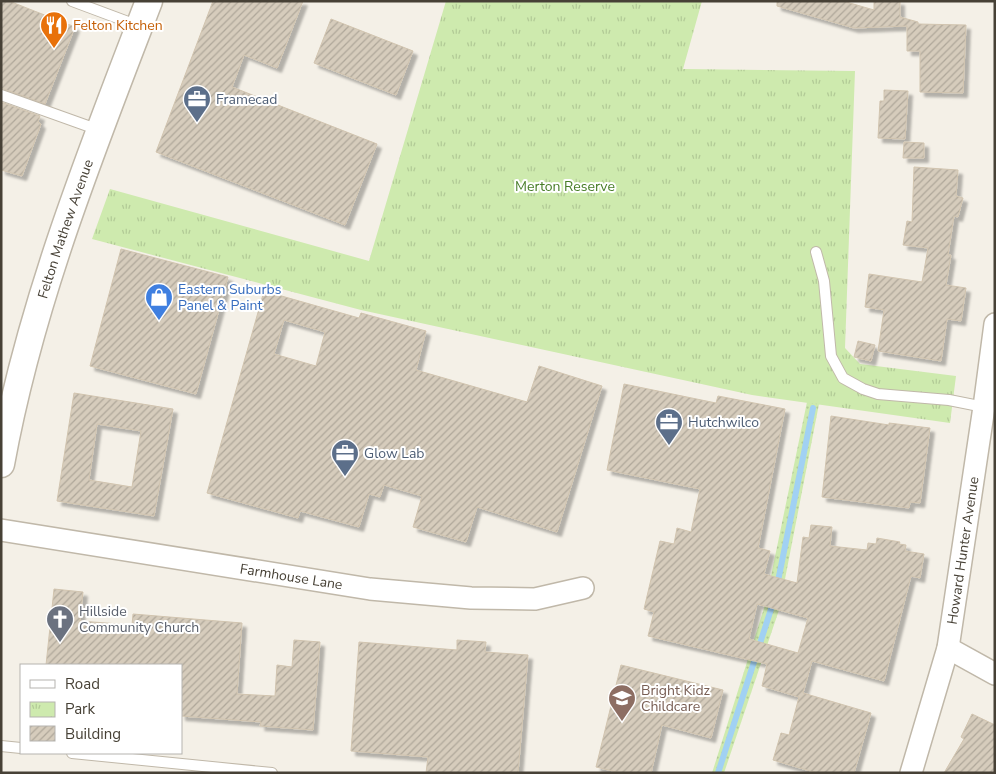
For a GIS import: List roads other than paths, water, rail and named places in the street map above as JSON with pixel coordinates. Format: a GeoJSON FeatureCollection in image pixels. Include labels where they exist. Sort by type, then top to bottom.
{"type":"FeatureCollection","features":[{"type":"Feature","properties":{"kind":"street","name":"Felton Mathew Avenue"},"geometry":{"type":"LineString","coordinates":[[1,464],[15,397],[73,200],[149,1]]}},
{"type":"Feature","properties":{"kind":"street","name":"Howard Hunter Avenue"},"geometry":{"type":"LineString","coordinates":[[910,773],[948,648],[995,324]]}},
{"type":"Feature","properties":{"kind":"street","name":"Farmhouse Lane"},"geometry":{"type":"LineString","coordinates":[[1,530],[370,589],[419,594],[471,598],[535,599],[583,588]]}},
{"type":"Feature","properties":{"kind":"street"},"geometry":{"type":"LineString","coordinates":[[948,648],[995,674]]}},
{"type":"Feature","properties":{"kind":"lane"},"geometry":{"type":"LineString","coordinates":[[72,1],[140,26]]}},
{"type":"Feature","properties":{"kind":"lane"},"geometry":{"type":"LineString","coordinates":[[1,96],[100,131]]}},
{"type":"Feature","properties":{"kind":"lane"},"geometry":{"type":"LineString","coordinates":[[816,252],[824,281],[831,356],[843,378],[863,389],[878,394],[949,400],[984,407]]}},
{"type":"Feature","properties":{"kind":"lane"},"geometry":{"type":"LineString","coordinates":[[1,746],[20,748]]}},
{"type":"Feature","properties":{"kind":"lane"},"geometry":{"type":"LineString","coordinates":[[82,754],[272,773]]}},
{"type":"Feature","properties":{"kind":"waterway"},"geometry":{"type":"LineString","coordinates":[[777,586],[813,408]]}},
{"type":"Feature","properties":{"kind":"waterway"},"geometry":{"type":"LineString","coordinates":[[718,773],[774,600]]}},
{"type":"Feature","properties":{"kind":"place","name":"Felton Kitchen"},"geometry":{"type":"Point","coordinates":[54,49]}},
{"type":"Feature","properties":{"kind":"place","name":"Framecad"},"geometry":{"type":"Point","coordinates":[197,123]}},
{"type":"Feature","properties":{"kind":"place","name":"Eastern Suburbs Panel & Paint"},"geometry":{"type":"Point","coordinates":[159,321]}},
{"type":"Feature","properties":{"kind":"place","name":"Hutchwilco"},"geometry":{"type":"Point","coordinates":[669,446]}},
{"type":"Feature","properties":{"kind":"place","name":"Glow Lab"},"geometry":{"type":"Point","coordinates":[345,477]}},
{"type":"Feature","properties":{"kind":"place","name":"Hillside Community Church"},"geometry":{"type":"Point","coordinates":[60,643]}},
{"type":"Feature","properties":{"kind":"place","name":"Bright Kidz Childcare"},"geometry":{"type":"Point","coordinates":[622,722]}},
{"type":"Feature","properties":{"kind":"park label","name":"Merton Reserve"},"geometry":{"type":"Point","coordinates":[565,186]}}]}
